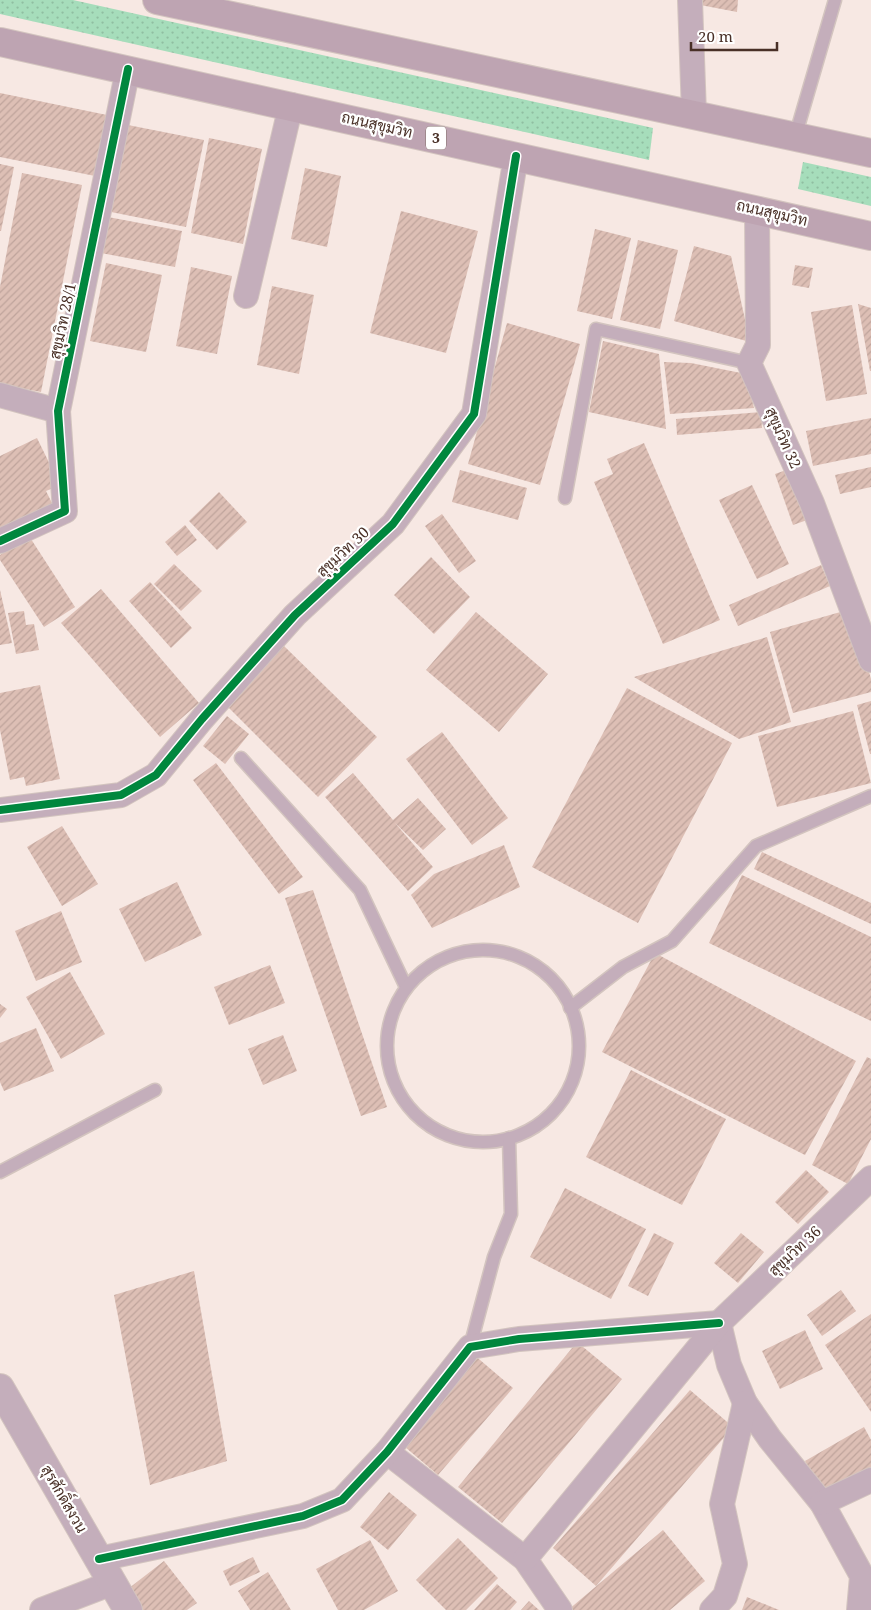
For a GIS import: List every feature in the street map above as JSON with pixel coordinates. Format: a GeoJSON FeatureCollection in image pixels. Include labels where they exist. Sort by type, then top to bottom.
{"type":"FeatureCollection","features":[{"type":"Feature","properties":{"kind":"highway"},"geometry":{"type":"LineString","coordinates":[[157,0],[871,153]]}},
{"type":"Feature","properties":{"kind":"highway","name":"ถนนสุขุมวิท"},"geometry":{"type":"LineString","coordinates":[[0,42],[290,105],[871,236]]}},
{"type":"Feature","properties":{"kind":"street"},"geometry":{"type":"LineString","coordinates":[[690,0],[694,114]]}},
{"type":"Feature","properties":{"kind":"street","name":"สุขุมวิท 28/1"},"geometry":{"type":"LineString","coordinates":[[0,541],[65,510],[58,411],[128,69]]}},
{"type":"Feature","properties":{"kind":"street"},"geometry":{"type":"LineString","coordinates":[[246,296],[290,105]]}},
{"type":"Feature","properties":{"kind":"street","name":"สุขุมวิท 30"},"geometry":{"type":"LineString","coordinates":[[0,810],[121,795],[156,775],[202,719],[295,615],[393,524],[474,414],[516,156]]}},
{"type":"Feature","properties":{"kind":"street"},"geometry":{"type":"LineString","coordinates":[[749,363],[758,345],[756,209]]}},
{"type":"Feature","properties":{"kind":"street","name":"สุขุมวิท 32"},"geometry":{"type":"LineString","coordinates":[[749,363],[812,504],[871,660]]}},
{"type":"Feature","properties":{"kind":"street"},"geometry":{"type":"LineString","coordinates":[[0,395],[58,411]]}},
{"type":"Feature","properties":{"kind":"street","name":"สุขุมวิท 36"},"geometry":{"type":"LineString","coordinates":[[525,1559],[719,1323],[871,1178]]}},
{"type":"Feature","properties":{"kind":"street"},"geometry":{"type":"LineString","coordinates":[[42,1610],[105,1571],[303,1516],[342,1500],[387,1452],[470,1347],[519,1339],[719,1323],[730,1366],[745,1403],[770,1439],[822,1503],[862,1576],[859,1610]]}},
{"type":"Feature","properties":{"kind":"street","name":"สุรศักดิ์สงวน"},"geometry":{"type":"LineString","coordinates":[[0,1388],[128,1610]]}},
{"type":"Feature","properties":{"kind":"street"},"geometry":{"type":"LineString","coordinates":[[712,1610],[725,1596],[735,1564],[722,1504],[745,1403]]}},
{"type":"Feature","properties":{"kind":"street"},"geometry":{"type":"LineString","coordinates":[[387,1452],[525,1559],[560,1610]]}},
{"type":"Feature","properties":{"kind":"street"},"geometry":{"type":"LineString","coordinates":[[822,1503],[871,1480]]}},
{"type":"Feature","properties":{"kind":"lane"},"geometry":{"type":"LineString","coordinates":[[795,136],[835,0]]}},
{"type":"Feature","properties":{"kind":"lane"},"geometry":{"type":"LineString","coordinates":[[565,498],[596,329],[749,363]]}},
{"type":"Feature","properties":{"kind":"lane"},"geometry":{"type":"LineString","coordinates":[[241,758],[360,890],[406,987]]}},
{"type":"Feature","properties":{"kind":"lane"},"geometry":{"type":"LineString","coordinates":[[570,1008],[623,967],[672,940],[756,846],[871,796]]}},
{"type":"Feature","properties":{"kind":"lane"},"geometry":{"type":"LineString","coordinates":[[488,950],[518,957],[545,973],[566,996],[577,1026],[579,1057],[571,1087],[553,1112],[529,1131],[498,1142],[465,1140],[434,1129],[409,1108],[393,1079],[387,1047],[392,1015],[406,987],[429,966],[457,953],[488,950]]}},
{"type":"Feature","properties":{"kind":"lane"},"geometry":{"type":"LineString","coordinates":[[0,1172],[155,1090]]}},
{"type":"Feature","properties":{"kind":"lane"},"geometry":{"type":"LineString","coordinates":[[470,1347],[494,1257],[511,1214],[509,1138]]}},
{"type":"Feature","properties":{"kind":"green space"},"geometry":{"type":"Polygon","coordinates":[[[0,0],[73,0],[653,128],[649,160],[0,14],[0,0]]]}},
{"type":"Feature","properties":{"kind":"green space"},"geometry":{"type":"Polygon","coordinates":[[[803,162],[871,177],[871,206],[798,189],[803,162]]]}},
{"type":"Feature","properties":{"kind":"building"},"geometry":{"type":"Polygon","coordinates":[[[695,0],[738,0],[737,12],[695,4],[695,0]]]}},
{"type":"Feature","properties":{"kind":"building"},"geometry":{"type":"Polygon","coordinates":[[[0,93],[107,115],[95,176],[0,157],[0,93]]]}},
{"type":"Feature","properties":{"kind":"building"},"geometry":{"type":"Polygon","coordinates":[[[128,125],[204,140],[186,227],[111,212],[128,125]]]}},
{"type":"Feature","properties":{"kind":"building"},"geometry":{"type":"Polygon","coordinates":[[[209,138],[262,149],[243,244],[191,233],[209,138]]]}},
{"type":"Feature","properties":{"kind":"building"},"geometry":{"type":"Polygon","coordinates":[[[0,164],[14,167],[1,231],[0,231],[0,164]]]}},
{"type":"Feature","properties":{"kind":"building"},"geometry":{"type":"Polygon","coordinates":[[[305,168],[341,176],[327,247],[291,239],[305,168]]]}},
{"type":"Feature","properties":{"kind":"building"},"geometry":{"type":"Polygon","coordinates":[[[22,173],[82,185],[41,392],[0,384],[0,287],[22,173]]]}},
{"type":"Feature","properties":{"kind":"building"},"geometry":{"type":"Polygon","coordinates":[[[401,211],[478,231],[446,353],[370,333],[401,211]]]}},
{"type":"Feature","properties":{"kind":"building"},"geometry":{"type":"Polygon","coordinates":[[[108,217],[182,231],[175,267],[101,253],[108,217]]]}},
{"type":"Feature","properties":{"kind":"building"},"geometry":{"type":"Polygon","coordinates":[[[595,229],[631,238],[612,319],[577,311],[595,229]]]}},
{"type":"Feature","properties":{"kind":"building"},"geometry":{"type":"Polygon","coordinates":[[[638,240],[678,250],[660,329],[620,320],[638,240]]]}},
{"type":"Feature","properties":{"kind":"building"},"geometry":{"type":"Polygon","coordinates":[[[694,246],[731,256],[750,342],[674,321],[694,246]]]}},
{"type":"Feature","properties":{"kind":"building"},"geometry":{"type":"Polygon","coordinates":[[[106,263],[162,275],[146,352],[90,341],[106,263]]]}},
{"type":"Feature","properties":{"kind":"building"},"geometry":{"type":"Polygon","coordinates":[[[795,265],[813,268],[809,288],[792,285],[795,265]]]}},
{"type":"Feature","properties":{"kind":"building"},"geometry":{"type":"Polygon","coordinates":[[[191,267],[232,276],[217,354],[176,346],[191,267]]]}},
{"type":"Feature","properties":{"kind":"building"},"geometry":{"type":"Polygon","coordinates":[[[272,286],[314,295],[299,374],[257,365],[272,286]]]}},
{"type":"Feature","properties":{"kind":"building"},"geometry":{"type":"Polygon","coordinates":[[[858,304],[871,308],[871,371],[870,371],[858,304]]]}},
{"type":"Feature","properties":{"kind":"building"},"geometry":{"type":"Polygon","coordinates":[[[852,305],[867,394],[826,401],[811,312],[852,305]]]}},
{"type":"Feature","properties":{"kind":"building"},"geometry":{"type":"Polygon","coordinates":[[[507,323],[580,344],[540,485],[468,464],[507,323]]]}},
{"type":"Feature","properties":{"kind":"building"},"geometry":{"type":"Polygon","coordinates":[[[603,341],[659,354],[666,429],[589,412],[603,341]]]}},
{"type":"Feature","properties":{"kind":"building"},"geometry":{"type":"Polygon","coordinates":[[[664,362],[691,363],[746,374],[754,408],[670,414],[664,362]]]}},
{"type":"Feature","properties":{"kind":"building"},"geometry":{"type":"Polygon","coordinates":[[[761,412],[762,428],[677,435],[676,419],[761,412]]]}},
{"type":"Feature","properties":{"kind":"building"},"geometry":{"type":"Polygon","coordinates":[[[871,418],[871,454],[813,466],[806,431],[871,418]]]}},
{"type":"Feature","properties":{"kind":"building"},"geometry":{"type":"Polygon","coordinates":[[[37,438],[60,485],[46,491],[53,505],[0,530],[0,456],[37,438]]]}},
{"type":"Feature","properties":{"kind":"building"},"geometry":{"type":"Polygon","coordinates":[[[644,443],[720,620],[663,644],[594,482],[613,474],[607,459],[644,443]]]}},
{"type":"Feature","properties":{"kind":"building"},"geometry":{"type":"Polygon","coordinates":[[[871,467],[871,487],[840,494],[835,475],[871,467]]]}},
{"type":"Feature","properties":{"kind":"building"},"geometry":{"type":"Polygon","coordinates":[[[792,468],[810,519],[793,525],[775,474],[792,468]]]}},
{"type":"Feature","properties":{"kind":"building"},"geometry":{"type":"Polygon","coordinates":[[[460,470],[527,488],[518,520],[452,502],[460,470]]]}},
{"type":"Feature","properties":{"kind":"building"},"geometry":{"type":"Polygon","coordinates":[[[752,485],[789,564],[757,579],[719,500],[752,485]]]}},
{"type":"Feature","properties":{"kind":"building"},"geometry":{"type":"Polygon","coordinates":[[[219,492],[247,522],[217,550],[189,521],[219,492]]]}},
{"type":"Feature","properties":{"kind":"building"},"geometry":{"type":"Polygon","coordinates":[[[442,514],[476,561],[459,573],[425,526],[442,514]]]}},
{"type":"Feature","properties":{"kind":"building"},"geometry":{"type":"Polygon","coordinates":[[[185,525],[197,540],[177,556],[165,542],[185,525]]]}},
{"type":"Feature","properties":{"kind":"building"},"geometry":{"type":"Polygon","coordinates":[[[29,536],[75,607],[44,627],[0,560],[0,555],[29,536]]]}},
{"type":"Feature","properties":{"kind":"building"},"geometry":{"type":"Polygon","coordinates":[[[431,557],[470,597],[434,634],[394,595],[431,557]]]}},
{"type":"Feature","properties":{"kind":"building"},"geometry":{"type":"Polygon","coordinates":[[[174,564],[202,591],[181,611],[154,584],[174,564]]]}},
{"type":"Feature","properties":{"kind":"building"},"geometry":{"type":"Polygon","coordinates":[[[821,565],[830,586],[738,626],[729,605],[821,565]]]}},
{"type":"Feature","properties":{"kind":"building"},"geometry":{"type":"Polygon","coordinates":[[[150,582],[192,628],[171,648],[129,601],[150,582]]]}},
{"type":"Feature","properties":{"kind":"building"},"geometry":{"type":"Polygon","coordinates":[[[101,589],[199,703],[160,737],[61,623],[101,589]]]}},
{"type":"Feature","properties":{"kind":"building"},"geometry":{"type":"Polygon","coordinates":[[[0,590],[12,643],[0,645],[0,590]]]}},
{"type":"Feature","properties":{"kind":"building"},"geometry":{"type":"Polygon","coordinates":[[[851,609],[871,679],[871,692],[793,713],[770,632],[851,609]]]}},
{"type":"Feature","properties":{"kind":"building"},"geometry":{"type":"Polygon","coordinates":[[[24,611],[26,625],[34,624],[39,650],[16,654],[8,613],[24,611]]]}},
{"type":"Feature","properties":{"kind":"building"},"geometry":{"type":"Polygon","coordinates":[[[476,612],[548,674],[499,732],[426,670],[476,612]]]}},
{"type":"Feature","properties":{"kind":"building"},"geometry":{"type":"Polygon","coordinates":[[[767,637],[791,722],[739,739],[634,677],[767,637]]]}},
{"type":"Feature","properties":{"kind":"building"},"geometry":{"type":"Polygon","coordinates":[[[284,646],[377,737],[318,797],[225,704],[284,646]]]}},
{"type":"Feature","properties":{"kind":"building"},"geometry":{"type":"Polygon","coordinates":[[[40,685],[60,779],[26,786],[24,777],[10,780],[0,730],[0,693],[40,685]]]}},
{"type":"Feature","properties":{"kind":"building"},"geometry":{"type":"Polygon","coordinates":[[[627,688],[732,743],[638,923],[532,867],[627,688]]]}},
{"type":"Feature","properties":{"kind":"building"},"geometry":{"type":"Polygon","coordinates":[[[871,701],[871,754],[870,754],[857,705],[871,701]]]}},
{"type":"Feature","properties":{"kind":"building"},"geometry":{"type":"Polygon","coordinates":[[[853,711],[871,783],[777,807],[758,736],[853,711]]]}},
{"type":"Feature","properties":{"kind":"building"},"geometry":{"type":"Polygon","coordinates":[[[227,716],[249,734],[225,764],[203,746],[227,716]]]}},
{"type":"Feature","properties":{"kind":"building"},"geometry":{"type":"Polygon","coordinates":[[[442,732],[508,818],[472,845],[406,759],[442,732]]]}},
{"type":"Feature","properties":{"kind":"building"},"geometry":{"type":"Polygon","coordinates":[[[216,763],[303,877],[279,894],[193,780],[216,763]]]}},
{"type":"Feature","properties":{"kind":"building"},"geometry":{"type":"Polygon","coordinates":[[[353,773],[393,820],[418,798],[446,829],[423,850],[395,823],[433,867],[408,891],[325,797],[353,773]]]}},
{"type":"Feature","properties":{"kind":"building"},"geometry":{"type":"Polygon","coordinates":[[[62,826],[98,884],[62,906],[27,847],[62,826]]]}},
{"type":"Feature","properties":{"kind":"building"},"geometry":{"type":"Polygon","coordinates":[[[504,845],[520,887],[432,928],[411,895],[434,874],[504,845]]]}},
{"type":"Feature","properties":{"kind":"building"},"geometry":{"type":"Polygon","coordinates":[[[762,852],[871,903],[871,924],[754,869],[762,852]]]}},
{"type":"Feature","properties":{"kind":"building"},"geometry":{"type":"Polygon","coordinates":[[[742,875],[871,937],[871,1021],[709,943],[742,875]]]}},
{"type":"Feature","properties":{"kind":"building"},"geometry":{"type":"Polygon","coordinates":[[[177,882],[202,935],[145,962],[119,909],[177,882]]]}},
{"type":"Feature","properties":{"kind":"building"},"geometry":{"type":"Polygon","coordinates":[[[313,890],[387,1107],[361,1116],[285,898],[313,890]]]}},
{"type":"Feature","properties":{"kind":"building"},"geometry":{"type":"Polygon","coordinates":[[[61,911],[82,962],[36,981],[15,931],[61,911]]]}},
{"type":"Feature","properties":{"kind":"building"},"geometry":{"type":"Polygon","coordinates":[[[655,953],[856,1061],[805,1155],[602,1052],[655,953]]]}},
{"type":"Feature","properties":{"kind":"building"},"geometry":{"type":"Polygon","coordinates":[[[270,965],[285,1003],[229,1025],[214,987],[270,965]]]}},
{"type":"Feature","properties":{"kind":"building"},"geometry":{"type":"Polygon","coordinates":[[[70,972],[105,1034],[61,1059],[26,997],[70,972]]]}},
{"type":"Feature","properties":{"kind":"building"},"geometry":{"type":"Polygon","coordinates":[[[0,1004],[7,1009],[0,1018],[0,1004]]]}},
{"type":"Feature","properties":{"kind":"building"},"geometry":{"type":"Polygon","coordinates":[[[36,1028],[54,1071],[4,1091],[0,1082],[0,1043],[36,1028]]]}},
{"type":"Feature","properties":{"kind":"building"},"geometry":{"type":"Polygon","coordinates":[[[283,1035],[297,1071],[263,1085],[248,1049],[283,1035]]]}},
{"type":"Feature","properties":{"kind":"building"},"geometry":{"type":"Polygon","coordinates":[[[867,1057],[871,1059],[871,1139],[848,1184],[812,1165],[867,1057]]]}},
{"type":"Feature","properties":{"kind":"building"},"geometry":{"type":"Polygon","coordinates":[[[631,1070],[726,1119],[682,1205],[586,1157],[631,1070]]]}},
{"type":"Feature","properties":{"kind":"building"},"geometry":{"type":"Polygon","coordinates":[[[806,1170],[829,1192],[798,1224],[775,1202],[806,1170]]]}},
{"type":"Feature","properties":{"kind":"building"},"geometry":{"type":"Polygon","coordinates":[[[565,1188],[646,1229],[611,1299],[530,1257],[565,1188]]]}},
{"type":"Feature","properties":{"kind":"building"},"geometry":{"type":"Polygon","coordinates":[[[654,1233],[674,1243],[648,1296],[628,1286],[654,1233]]]}},
{"type":"Feature","properties":{"kind":"building"},"geometry":{"type":"Polygon","coordinates":[[[741,1233],[764,1252],[738,1283],[714,1263],[741,1233]]]}},
{"type":"Feature","properties":{"kind":"building"},"geometry":{"type":"Polygon","coordinates":[[[194,1271],[227,1461],[150,1485],[114,1295],[194,1271]]]}},
{"type":"Feature","properties":{"kind":"building"},"geometry":{"type":"Polygon","coordinates":[[[841,1290],[856,1311],[822,1336],[807,1315],[841,1290]]]}},
{"type":"Feature","properties":{"kind":"building"},"geometry":{"type":"Polygon","coordinates":[[[871,1314],[871,1412],[825,1345],[871,1314]]]}},
{"type":"Feature","properties":{"kind":"building"},"geometry":{"type":"Polygon","coordinates":[[[805,1330],[823,1369],[780,1389],[762,1351],[805,1330]]]}},
{"type":"Feature","properties":{"kind":"building"},"geometry":{"type":"Polygon","coordinates":[[[577,1342],[622,1379],[502,1523],[458,1487],[577,1342]]]}},
{"type":"Feature","properties":{"kind":"building"},"geometry":{"type":"Polygon","coordinates":[[[473,1354],[513,1388],[438,1475],[398,1441],[473,1354]]]}},
{"type":"Feature","properties":{"kind":"building"},"geometry":{"type":"Polygon","coordinates":[[[690,1390],[733,1427],[596,1586],[553,1548],[690,1390]]]}},
{"type":"Feature","properties":{"kind":"building"},"geometry":{"type":"Polygon","coordinates":[[[864,1427],[871,1440],[871,1470],[826,1496],[805,1461],[864,1427]]]}},
{"type":"Feature","properties":{"kind":"building"},"geometry":{"type":"Polygon","coordinates":[[[389,1492],[417,1515],[388,1550],[360,1527],[389,1492]]]}},
{"type":"Feature","properties":{"kind":"building"},"geometry":{"type":"Polygon","coordinates":[[[663,1530],[705,1581],[670,1610],[568,1610],[663,1530]]]}},
{"type":"Feature","properties":{"kind":"building"},"geometry":{"type":"Polygon","coordinates":[[[458,1538],[498,1578],[466,1610],[446,1610],[416,1580],[458,1538]]]}},
{"type":"Feature","properties":{"kind":"building"},"geometry":{"type":"Polygon","coordinates":[[[370,1540],[398,1591],[364,1610],[338,1610],[316,1569],[370,1540]]]}},
{"type":"Feature","properties":{"kind":"building"},"geometry":{"type":"Polygon","coordinates":[[[253,1557],[260,1572],[230,1586],[223,1571],[253,1557]]]}},
{"type":"Feature","properties":{"kind":"building"},"geometry":{"type":"Polygon","coordinates":[[[164,1561],[197,1603],[187,1610],[138,1610],[124,1592],[164,1561]]]}},
{"type":"Feature","properties":{"kind":"building"},"geometry":{"type":"Polygon","coordinates":[[[268,1572],[291,1610],[250,1610],[238,1591],[268,1572]]]}},
{"type":"Feature","properties":{"kind":"building"},"geometry":{"type":"Polygon","coordinates":[[[497,1584],[517,1602],[510,1610],[474,1610],[497,1584]]]}},
{"type":"Feature","properties":{"kind":"building"},"geometry":{"type":"Polygon","coordinates":[[[747,1597],[779,1610],[742,1610],[747,1597]]]}},
{"type":"Feature","properties":{"kind":"building"},"geometry":{"type":"Polygon","coordinates":[[[529,1601],[539,1610],[521,1610],[529,1601]]]}},
{"type":"Feature","properties":{"kind":"cycle path"},"geometry":{"type":"LineString","coordinates":[[0,541],[65,511],[58,411],[128,69]]}},
{"type":"Feature","properties":{"kind":"cycle path"},"geometry":{"type":"LineString","coordinates":[[0,810],[121,795],[156,775],[202,719],[295,615],[393,524],[474,414],[516,156]]}},
{"type":"Feature","properties":{"kind":"cycle path"},"geometry":{"type":"LineString","coordinates":[[99,1559],[303,1516],[342,1500],[387,1452],[470,1347],[519,1339],[719,1323]]}}]}
